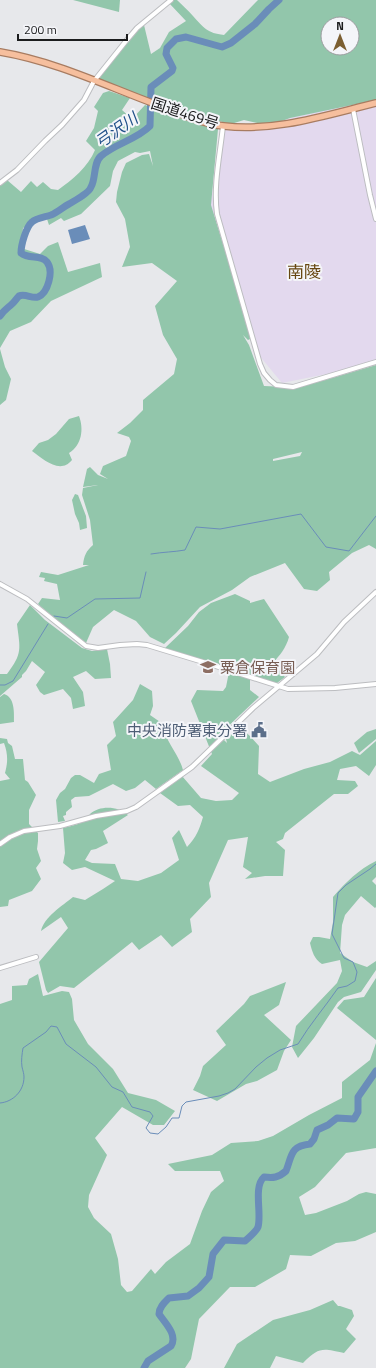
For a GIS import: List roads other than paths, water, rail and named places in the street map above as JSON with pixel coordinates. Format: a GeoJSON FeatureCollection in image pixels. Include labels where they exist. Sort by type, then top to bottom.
{"type":"FeatureCollection","features":[{"type":"Feature","properties":{"kind":"highway","name":"国道469号"},"geometry":{"type":"LineString","coordinates":[[0,52],[44,61],[188,117],[223,126],[266,127],[298,123],[376,104]]}},
{"type":"Feature","properties":{"kind":"street"},"geometry":{"type":"LineString","coordinates":[[0,183],[17,170],[62,126],[84,100],[94,80],[137,28],[171,0]]}},
{"type":"Feature","properties":{"kind":"street"},"geometry":{"type":"LineString","coordinates":[[353,109],[376,219]]}},
{"type":"Feature","properties":{"kind":"street"},"geometry":{"type":"LineString","coordinates":[[223,126],[216,186],[216,214],[260,364],[264,373],[276,385],[293,387],[376,362]]}},
{"type":"Feature","properties":{"kind":"street"},"geometry":{"type":"LineString","coordinates":[[0,584],[27,599],[86,646],[98,648],[131,644],[147,645],[288,689],[314,689],[376,684]]}},
{"type":"Feature","properties":{"kind":"street"},"geometry":{"type":"LineString","coordinates":[[0,844],[10,837],[24,831],[60,826],[96,816],[127,811],[136,807],[192,768],[253,708],[317,654],[348,618],[376,592]]}},
{"type":"Feature","properties":{"kind":"street"},"geometry":{"type":"LineString","coordinates":[[0,968],[36,958]]}},
{"type":"Feature","properties":{"kind":"water"},"geometry":{"type":"Polygon","coordinates":[[[85,225],[90,239],[72,244],[68,230],[85,225]]]}},
{"type":"Feature","properties":{"kind":"waterway","name":"弓沢川"},"geometry":{"type":"LineString","coordinates":[[0,316],[19,296],[24,295],[38,297],[42,295],[49,281],[50,271],[47,262],[42,258],[28,256],[21,253],[24,236],[30,224],[36,220],[54,214],[86,193],[93,184],[98,159],[113,148],[139,135],[150,126],[151,87],[172,71],[173,68],[166,54],[167,48],[176,39],[186,37],[222,47],[231,43],[255,24],[279,0]]}},
{"type":"Feature","properties":{"kind":"waterway"},"geometry":{"type":"LineString","coordinates":[[151,554],[185,550],[196,527],[220,529],[301,514],[326,547],[349,551],[376,516]]}},
{"type":"Feature","properties":{"kind":"waterway"},"geometry":{"type":"LineString","coordinates":[[54,616],[67,618],[95,599],[140,598],[146,572]]}},
{"type":"Feature","properties":{"kind":"waterway"},"geometry":{"type":"LineString","coordinates":[[0,685],[5,685],[13,681],[48,624]]}},
{"type":"Feature","properties":{"kind":"waterway"},"geometry":{"type":"LineString","coordinates":[[0,1103],[13,1098],[22,1087],[24,1082],[22,1067],[23,1048],[46,1032],[51,1026],[57,1027],[66,1044],[96,1067],[112,1087],[123,1092],[132,1107],[150,1112],[153,1116],[146,1128],[150,1133],[158,1134],[166,1127],[172,1118],[179,1118],[182,1106],[186,1102],[219,1096],[235,1089],[267,1058],[280,1050],[298,1044],[307,1029],[338,988],[347,986],[355,981],[357,972],[353,962],[344,958],[332,934],[338,893],[346,885],[376,864]]}},
{"type":"Feature","properties":{"kind":"waterway"},"geometry":{"type":"LineString","coordinates":[[144,1368],[148,1361],[171,1346],[173,1342],[172,1333],[159,1314],[162,1305],[169,1298],[188,1296],[199,1288],[209,1277],[213,1254],[224,1240],[245,1241],[254,1233],[258,1227],[259,1221],[259,1187],[264,1177],[275,1177],[286,1171],[295,1149],[303,1145],[310,1144],[314,1139],[317,1130],[328,1125],[337,1118],[354,1119],[358,1112],[358,1097],[376,1071]]}},
{"type":"Feature","properties":{"kind":"place","name":"粟倉保育園"},"geometry":{"type":"Point","coordinates":[208,667]}},
{"type":"Feature","properties":{"kind":"place","name":"中央消防署東分署"},"geometry":{"type":"Point","coordinates":[259,730]}},
{"type":"Feature","properties":{"kind":"district","name":"南陵"},"geometry":{"type":"Point","coordinates":[304,272]}}]}
